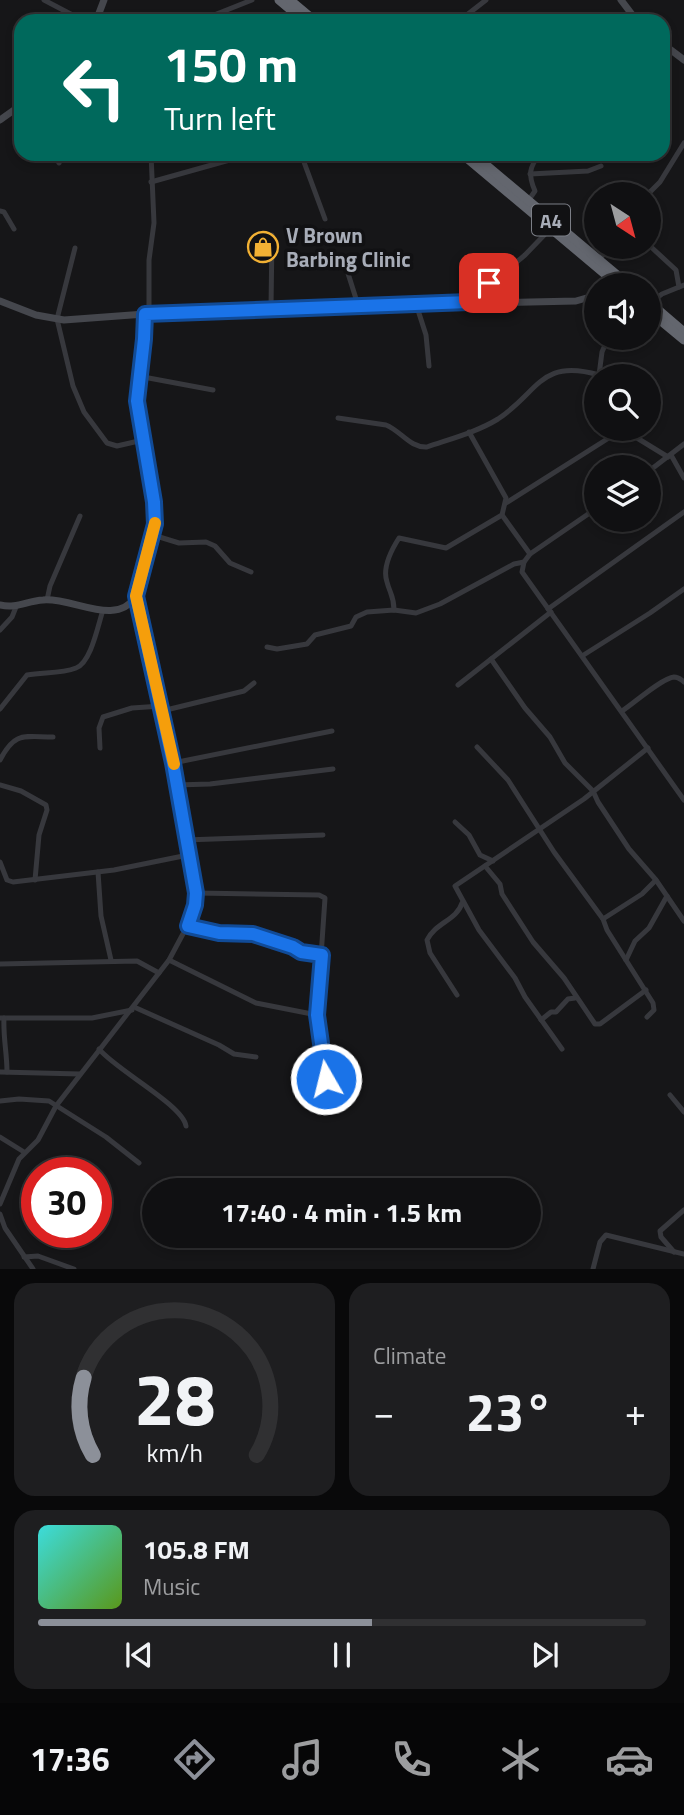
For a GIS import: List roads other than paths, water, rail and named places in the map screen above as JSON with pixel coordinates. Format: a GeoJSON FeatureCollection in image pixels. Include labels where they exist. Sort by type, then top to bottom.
{"type":"FeatureCollection","features":[{"type":"Feature","properties":{"kind":"highway"},"geometry":{"type":"LineString","coordinates":[[279,0],[296,14]]}},
{"type":"Feature","properties":{"kind":"highway"},"geometry":{"type":"LineString","coordinates":[[290,0],[307,14]]}},
{"type":"Feature","properties":{"kind":"highway","name":"A4"},"geometry":{"type":"LineString","coordinates":[[470,161],[603,273]]}},
{"type":"Feature","properties":{"kind":"highway","name":"A4"},"geometry":{"type":"LineString","coordinates":[[481,161],[615,273]]}},
{"type":"Feature","properties":{"kind":"highway"},"geometry":{"type":"LineString","coordinates":[[661,314],[684,332]]}},
{"type":"Feature","properties":{"kind":"highway"},"geometry":{"type":"LineString","coordinates":[[661,317],[684,340]]}},
{"type":"Feature","properties":{"kind":"street"},"geometry":{"type":"LineString","coordinates":[[44,0],[70,14]]}},
{"type":"Feature","properties":{"kind":"street"},"geometry":{"type":"LineString","coordinates":[[217,14],[252,0]]}},
{"type":"Feature","properties":{"kind":"street"},"geometry":{"type":"LineString","coordinates":[[468,14],[486,0]]}},
{"type":"Feature","properties":{"kind":"street"},"geometry":{"type":"LineString","coordinates":[[621,0],[632,14]]}},
{"type":"Feature","properties":{"kind":"street"},"geometry":{"type":"LineString","coordinates":[[660,182],[684,143]]}},
{"type":"Feature","properties":{"kind":"street"},"geometry":{"type":"LineString","coordinates":[[0,605],[16,607],[47,600],[117,611],[126,608],[136,596],[153,535],[154,502],[137,401],[154,223],[151,161]]}},
{"type":"Feature","properties":{"kind":"street"},"geometry":{"type":"LineString","coordinates":[[151,182],[226,161]]}},
{"type":"Feature","properties":{"kind":"street"},"geometry":{"type":"LineString","coordinates":[[304,161],[325,219]]}},
{"type":"Feature","properties":{"kind":"street"},"geometry":{"type":"LineString","coordinates":[[528,201],[534,191],[530,174],[534,161]]}},
{"type":"Feature","properties":{"kind":"street"},"geometry":{"type":"LineString","coordinates":[[530,174],[588,171],[601,166]]}},
{"type":"Feature","properties":{"kind":"street"},"geometry":{"type":"LineString","coordinates":[[0,211],[4,212],[14,229]]}},
{"type":"Feature","properties":{"kind":"street"},"geometry":{"type":"LineString","coordinates":[[469,302],[550,229]]}},
{"type":"Feature","properties":{"kind":"street"},"geometry":{"type":"LineString","coordinates":[[271,308],[272,235]]}},
{"type":"Feature","properties":{"kind":"street"},"geometry":{"type":"LineString","coordinates":[[75,248],[57,319],[73,386],[88,417],[110,446],[143,440]]}},
{"type":"Feature","properties":{"kind":"street"},"geometry":{"type":"LineString","coordinates":[[661,295],[681,286],[676,270],[662,257]]}},
{"type":"Feature","properties":{"kind":"street"},"geometry":{"type":"LineString","coordinates":[[346,267],[358,305]]}},
{"type":"Feature","properties":{"kind":"street"},"geometry":{"type":"LineString","coordinates":[[0,301],[36,315],[57,319],[271,308],[584,299]]}},
{"type":"Feature","properties":{"kind":"street"},"geometry":{"type":"LineString","coordinates":[[416,304],[426,335],[429,366]]}},
{"type":"Feature","properties":{"kind":"street"},"geometry":{"type":"LineString","coordinates":[[338,418],[386,425],[422,448],[497,419],[555,371],[584,372]]}},
{"type":"Feature","properties":{"kind":"street"},"geometry":{"type":"LineString","coordinates":[[138,376],[213,390]]}},
{"type":"Feature","properties":{"kind":"street"},"geometry":{"type":"LineString","coordinates":[[394,610],[394,596],[387,583],[386,572],[388,559],[399,538],[446,548],[502,515],[506,498],[469,432]]}},
{"type":"Feature","properties":{"kind":"street"},"geometry":{"type":"LineString","coordinates":[[506,503],[603,441]]}},
{"type":"Feature","properties":{"kind":"street"},"geometry":{"type":"LineString","coordinates":[[642,441],[670,456],[684,478]]}},
{"type":"Feature","properties":{"kind":"street"},"geometry":{"type":"LineString","coordinates":[[661,462],[684,443]]}},
{"type":"Feature","properties":{"kind":"street"},"geometry":{"type":"LineString","coordinates":[[458,685],[549,611],[684,512]]}},
{"type":"Feature","properties":{"kind":"street"},"geometry":{"type":"LineString","coordinates":[[502,515],[530,554]]}},
{"type":"Feature","properties":{"kind":"street"},"geometry":{"type":"LineString","coordinates":[[47,600],[50,586],[80,516]]}},
{"type":"Feature","properties":{"kind":"street"},"geometry":{"type":"LineString","coordinates":[[584,517],[530,554],[524,562],[522,572],[684,800]]}},
{"type":"Feature","properties":{"kind":"street"},"geometry":{"type":"LineString","coordinates":[[153,535],[179,543],[206,542],[215,546],[230,563],[251,572]]}},
{"type":"Feature","properties":{"kind":"street"},"geometry":{"type":"LineString","coordinates":[[267,648],[307,644],[315,635],[351,626],[361,614],[394,610],[416,613],[428,609],[514,564],[524,562]]}},
{"type":"Feature","properties":{"kind":"street"},"geometry":{"type":"LineString","coordinates":[[582,656],[684,589]]}},
{"type":"Feature","properties":{"kind":"street"},"geometry":{"type":"LineString","coordinates":[[0,1204],[24,1152],[38,1140],[55,1106],[169,960],[188,926],[195,905],[196,893],[173,763],[136,596]]}},
{"type":"Feature","properties":{"kind":"street"},"geometry":{"type":"LineString","coordinates":[[0,630],[12,617],[16,607]]}},
{"type":"Feature","properties":{"kind":"street"},"geometry":{"type":"LineString","coordinates":[[0,709],[27,675],[75,669],[83,664],[103,610]]}},
{"type":"Feature","properties":{"kind":"street"},"geometry":{"type":"LineString","coordinates":[[491,659],[565,762],[593,791],[629,849],[656,880],[684,921]]}},
{"type":"Feature","properties":{"kind":"street"},"geometry":{"type":"LineString","coordinates":[[622,711],[665,681],[678,678],[684,682]]}},
{"type":"Feature","properties":{"kind":"street"},"geometry":{"type":"LineString","coordinates":[[100,748],[99,728],[103,717],[124,710],[162,708],[244,691],[254,683]]}},
{"type":"Feature","properties":{"kind":"street"},"geometry":{"type":"LineString","coordinates":[[173,763],[332,731]]}},
{"type":"Feature","properties":{"kind":"street"},"geometry":{"type":"LineString","coordinates":[[0,760],[9,744],[16,739],[53,737]]}},
{"type":"Feature","properties":{"kind":"street"},"geometry":{"type":"LineString","coordinates":[[477,747],[508,780],[539,830],[603,919],[654,1007],[648,1017]]}},
{"type":"Feature","properties":{"kind":"street"},"geometry":{"type":"LineString","coordinates":[[562,1049],[462,903],[454,886],[539,830],[648,748]]}},
{"type":"Feature","properties":{"kind":"street"},"geometry":{"type":"LineString","coordinates":[[176,785],[210,784],[333,769]]}},
{"type":"Feature","properties":{"kind":"street"},"geometry":{"type":"LineString","coordinates":[[0,785],[21,791],[46,806],[37,851],[35,880]]}},
{"type":"Feature","properties":{"kind":"street"},"geometry":{"type":"LineString","coordinates":[[455,822],[469,835],[480,855],[493,861]]}},
{"type":"Feature","properties":{"kind":"street"},"geometry":{"type":"LineString","coordinates":[[186,840],[323,835]]}},
{"type":"Feature","properties":{"kind":"street"},"geometry":{"type":"LineString","coordinates":[[0,862],[10,881],[98,872],[188,855]]}},
{"type":"Feature","properties":{"kind":"street"},"geometry":{"type":"LineString","coordinates":[[485,866],[500,884],[502,894],[533,942],[564,978],[593,1022],[598,1025],[646,990]]}},
{"type":"Feature","properties":{"kind":"street"},"geometry":{"type":"LineString","coordinates":[[98,872],[101,916],[111,960]]}},
{"type":"Feature","properties":{"kind":"street"},"geometry":{"type":"LineString","coordinates":[[603,919],[642,894],[656,880]]}},
{"type":"Feature","properties":{"kind":"street"},"geometry":{"type":"LineString","coordinates":[[196,893],[324,896],[326,900],[317,1015],[326,1079],[334,1107]]}},
{"type":"Feature","properties":{"kind":"street"},"geometry":{"type":"LineString","coordinates":[[626,960],[635,941],[649,928],[667,896]]}},
{"type":"Feature","properties":{"kind":"street"},"geometry":{"type":"LineString","coordinates":[[457,995],[430,953],[427,940],[434,930],[459,911],[462,903]]}},
{"type":"Feature","properties":{"kind":"street"},"geometry":{"type":"LineString","coordinates":[[188,926],[219,933],[253,934],[301,952],[322,955]]}},
{"type":"Feature","properties":{"kind":"street"},"geometry":{"type":"LineString","coordinates":[[169,960],[256,1003],[317,1015]]}},
{"type":"Feature","properties":{"kind":"street"},"geometry":{"type":"LineString","coordinates":[[0,964],[137,961],[159,973]]}},
{"type":"Feature","properties":{"kind":"street"},"geometry":{"type":"LineString","coordinates":[[541,1020],[551,1012],[556,1012],[568,999],[575,998]]}},
{"type":"Feature","properties":{"kind":"street"},"geometry":{"type":"LineString","coordinates":[[80,1074],[4,1072],[7,1050],[3,1041],[2,1018],[92,1018],[133,1008],[234,1054],[256,1057]]}},
{"type":"Feature","properties":{"kind":"street"},"geometry":{"type":"LineString","coordinates":[[99,1049],[110,1062],[168,1104],[184,1120],[186,1126]]}},
{"type":"Feature","properties":{"kind":"street"},"geometry":{"type":"LineString","coordinates":[[670,1095],[684,1111]]}},
{"type":"Feature","properties":{"kind":"street"},"geometry":{"type":"LineString","coordinates":[[0,1101],[45,1100],[106,1138],[139,1163]]}},
{"type":"Feature","properties":{"kind":"street"},"geometry":{"type":"LineString","coordinates":[[0,1137],[24,1152]]}},
{"type":"Feature","properties":{"kind":"street"},"geometry":{"type":"LineString","coordinates":[[674,1252],[661,1237],[660,1231],[684,1210]]}},
{"type":"Feature","properties":{"kind":"street"},"geometry":{"type":"LineString","coordinates":[[0,1214],[1,1221],[33,1269]]}},
{"type":"Feature","properties":{"kind":"street"},"geometry":{"type":"LineString","coordinates":[[593,1269],[600,1242],[606,1235],[684,1254]]}},
{"type":"Feature","properties":{"kind":"street"},"geometry":{"type":"LineString","coordinates":[[24,1257],[38,1256],[74,1269]]}},
{"type":"Feature","properties":{"kind":"place","name":"V Brown Barbing Clinic"},"geometry":{"type":"Point","coordinates":[263,247]}}]}
